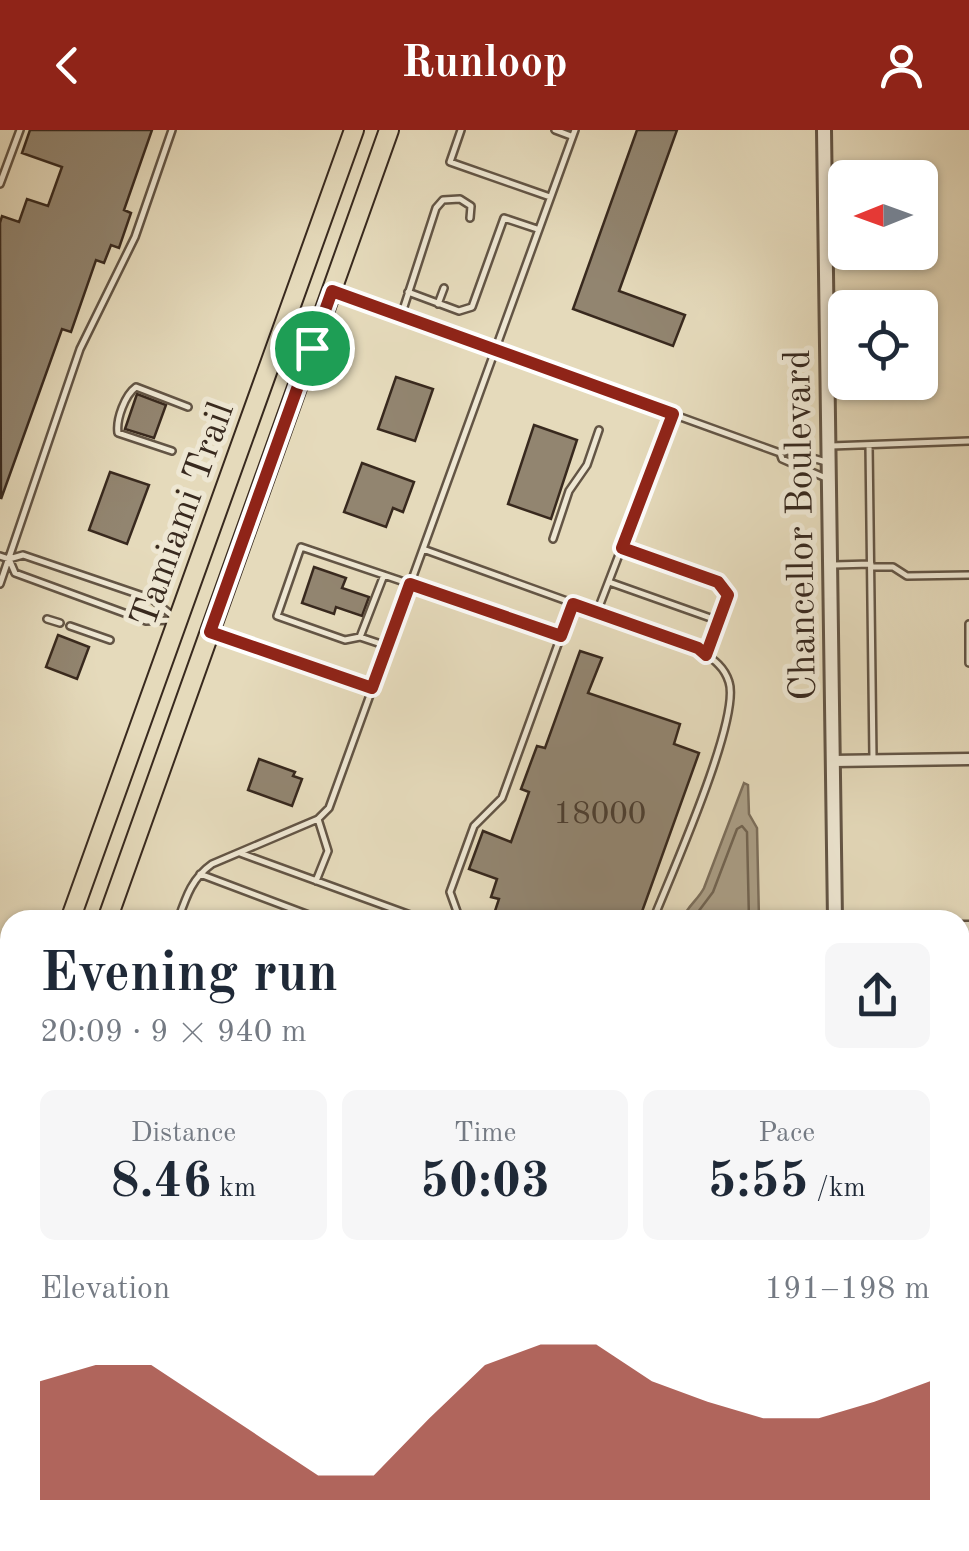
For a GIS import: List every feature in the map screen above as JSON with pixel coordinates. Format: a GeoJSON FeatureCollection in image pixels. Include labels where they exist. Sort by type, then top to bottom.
{"type":"FeatureCollection","features":[{"type":"Feature","properties":{"kind":"main road","name":"Tamiami Trail"},"geometry":{"type":"LineString","coordinates":[[76,910],[354,130]]}},
{"type":"Feature","properties":{"kind":"main road"},"geometry":{"type":"LineString","coordinates":[[312,348],[318,307],[381,130]]}},
{"type":"Feature","properties":{"kind":"main road","name":"Tamiami Trail"},"geometry":{"type":"LineString","coordinates":[[110,910],[390,130]]}},
{"type":"Feature","properties":{"kind":"main road"},"geometry":{"type":"LineString","coordinates":[[178,620],[210,632]]}},
{"type":"Feature","properties":{"kind":"street","name":"Chancellor Boulevard"},"geometry":{"type":"LineString","coordinates":[[824,130],[835,910]]}},
{"type":"Feature","properties":{"kind":"street"},"geometry":{"type":"LineString","coordinates":[[833,762],[969,759]]}},
{"type":"Feature","properties":{"kind":"lane"},"geometry":{"type":"LineString","coordinates":[[0,184],[20,130]]}},
{"type":"Feature","properties":{"kind":"lane"},"geometry":{"type":"LineString","coordinates":[[0,584],[80,350],[136,236],[172,130]]}},
{"type":"Feature","properties":{"kind":"lane"},"geometry":{"type":"LineString","coordinates":[[461,130],[450,162],[550,197]]}},
{"type":"Feature","properties":{"kind":"lane"},"geometry":{"type":"LineString","coordinates":[[182,910],[190,887],[212,864],[318,820],[329,808],[574,133],[555,130]]}},
{"type":"Feature","properties":{"kind":"lane"},"geometry":{"type":"LineString","coordinates":[[401,316],[436,208],[442,200],[460,199],[471,206],[470,218]]}},
{"type":"Feature","properties":{"kind":"lane"},"geometry":{"type":"LineString","coordinates":[[408,292],[459,311],[472,307],[504,218],[538,230]]}},
{"type":"Feature","properties":{"kind":"lane"},"geometry":{"type":"LineString","coordinates":[[438,304],[444,288]]}},
{"type":"Feature","properties":{"kind":"lane"},"geometry":{"type":"LineString","coordinates":[[332,291],[780,453],[786,450],[829,462]]}},
{"type":"Feature","properties":{"kind":"lane"},"geometry":{"type":"LineString","coordinates":[[172,451],[118,432],[129,392],[136,387],[188,407]]}},
{"type":"Feature","properties":{"kind":"lane"},"geometry":{"type":"LineString","coordinates":[[597,612],[673,414]]}},
{"type":"Feature","properties":{"kind":"lane"},"geometry":{"type":"LineString","coordinates":[[553,539],[569,491],[584,473],[599,430]]}},
{"type":"Feature","properties":{"kind":"lane"},"geometry":{"type":"LineString","coordinates":[[828,446],[969,441]]}},
{"type":"Feature","properties":{"kind":"lane"},"geometry":{"type":"LineString","coordinates":[[869,444],[873,761]]}},
{"type":"Feature","properties":{"kind":"lane"},"geometry":{"type":"LineString","coordinates":[[780,453],[782,459],[829,480]]}},
{"type":"Feature","properties":{"kind":"lane"},"geometry":{"type":"LineString","coordinates":[[387,646],[360,637],[344,640],[277,616],[301,547],[561,636]]}},
{"type":"Feature","properties":{"kind":"lane"},"geometry":{"type":"LineString","coordinates":[[622,548],[718,582],[728,595],[706,655]]}},
{"type":"Feature","properties":{"kind":"lane"},"geometry":{"type":"LineString","coordinates":[[422,549],[698,648],[720,664],[730,682],[731,702],[719,749],[657,910]]}},
{"type":"Feature","properties":{"kind":"lane"},"geometry":{"type":"LineString","coordinates":[[0,556],[9,559],[23,555],[152,599],[178,620]]}},
{"type":"Feature","properties":{"kind":"lane"},"geometry":{"type":"LineString","coordinates":[[9,559],[16,573],[109,608],[146,621],[178,620]]}},
{"type":"Feature","properties":{"kind":"lane"},"geometry":{"type":"LineString","coordinates":[[830,564],[893,567],[907,576],[969,575]]}},
{"type":"Feature","properties":{"kind":"lane"},"geometry":{"type":"LineString","coordinates":[[360,637],[384,575]]}},
{"type":"Feature","properties":{"kind":"lane"},"geometry":{"type":"LineString","coordinates":[[608,582],[718,620]]}},
{"type":"Feature","properties":{"kind":"lane"},"geometry":{"type":"LineString","coordinates":[[456,910],[450,892],[474,826],[502,798],[573,604]]}},
{"type":"Feature","properties":{"kind":"lane"},"geometry":{"type":"LineString","coordinates":[[48,618],[60,623]]}},
{"type":"Feature","properties":{"kind":"lane"},"geometry":{"type":"LineString","coordinates":[[968,663],[969,624]]}},
{"type":"Feature","properties":{"kind":"lane"},"geometry":{"type":"LineString","coordinates":[[70,626],[110,640]]}},
{"type":"Feature","properties":{"kind":"lane"},"geometry":{"type":"LineString","coordinates":[[210,632],[372,688]]}},
{"type":"Feature","properties":{"kind":"lane"},"geometry":{"type":"LineString","coordinates":[[316,881],[328,852],[318,820]]}},
{"type":"Feature","properties":{"kind":"lane"},"geometry":{"type":"LineString","coordinates":[[240,853],[396,910]]}},
{"type":"Feature","properties":{"kind":"lane"},"geometry":{"type":"LineString","coordinates":[[200,874],[295,910]]}},
{"type":"Feature","properties":{"kind":"water"},"geometry":{"type":"Polygon","coordinates":[[[744,783],[748,785],[749,814],[757,828],[759,910],[688,910],[704,888],[744,783]]]}},
{"type":"Feature","properties":{"kind":"building"},"geometry":{"type":"Polygon","coordinates":[[[30,130],[152,130],[124,210],[131,213],[119,248],[111,245],[104,263],[96,260],[71,332],[62,329],[1,499],[0,223],[2,216],[19,222],[27,199],[48,206],[62,167],[22,153],[30,130]]]}},
{"type":"Feature","properties":{"kind":"building"},"geometry":{"type":"Polygon","coordinates":[[[637,130],[677,130],[619,291],[685,315],[673,346],[573,309],[637,130]]]}},
{"type":"Feature","properties":{"kind":"building"},"geometry":{"type":"Polygon","coordinates":[[[396,377],[433,389],[415,441],[378,429],[396,377]]]}},
{"type":"Feature","properties":{"kind":"building"},"geometry":{"type":"Polygon","coordinates":[[[137,394],[166,405],[154,438],[125,429],[137,394]]]}},
{"type":"Feature","properties":{"kind":"building"},"geometry":{"type":"Polygon","coordinates":[[[534,425],[577,440],[551,519],[508,504],[534,425]]]}},
{"type":"Feature","properties":{"kind":"building"},"geometry":{"type":"Polygon","coordinates":[[[362,463],[414,482],[403,512],[393,508],[386,527],[344,512],[362,463]]]}},
{"type":"Feature","properties":{"kind":"building"},"geometry":{"type":"Polygon","coordinates":[[[110,472],[149,485],[127,544],[89,530],[110,472]]]}},
{"type":"Feature","properties":{"kind":"building"},"geometry":{"type":"Polygon","coordinates":[[[314,567],[346,578],[342,588],[369,597],[362,616],[336,607],[334,614],[302,603],[314,567]]]}},
{"type":"Feature","properties":{"kind":"building"},"geometry":{"type":"Polygon","coordinates":[[[58,635],[89,647],[77,679],[46,667],[58,635]]]}},
{"type":"Feature","properties":{"kind":"building"},"geometry":{"type":"Polygon","coordinates":[[[580,651],[602,658],[588,693],[680,724],[674,744],[699,753],[643,910],[495,910],[499,899],[491,897],[497,879],[469,869],[483,831],[511,842],[529,792],[521,789],[537,746],[545,748],[580,651]]]}},
{"type":"Feature","properties":{"kind":"building"},"geometry":{"type":"Polygon","coordinates":[[[259,759],[295,772],[293,776],[302,779],[292,806],[248,790],[259,759]]]}},
{"type":"Feature","properties":{"kind":"route"},"geometry":{"type":"LineString","coordinates":[[332,291],[673,414],[622,548],[718,582],[724,588],[728,595],[706,655],[698,648],[573,604],[561,636],[410,584],[372,688],[210,632],[312,348],[332,291]]}}]}
